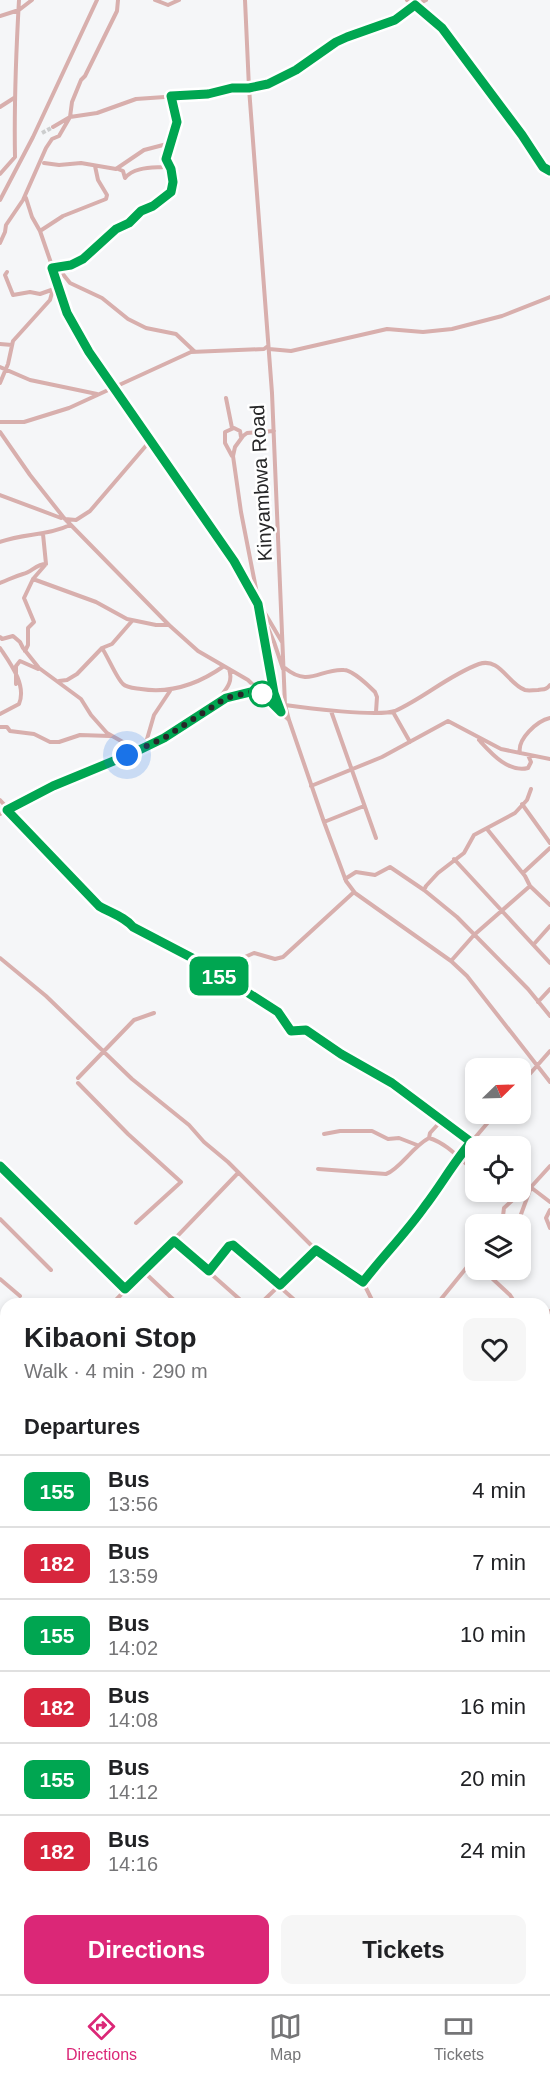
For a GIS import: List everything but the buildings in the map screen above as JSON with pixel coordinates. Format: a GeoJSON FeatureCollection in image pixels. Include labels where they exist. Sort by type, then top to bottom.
{"type":"FeatureCollection","features":[{"type":"Feature","properties":{"kind":"street"},"geometry":{"type":"LineString","coordinates":[[0,174],[15,157],[19,0]]}},
{"type":"Feature","properties":{"kind":"street"},"geometry":{"type":"LineString","coordinates":[[0,16],[19,10],[32,0]]}},
{"type":"Feature","properties":{"kind":"street"},"geometry":{"type":"LineString","coordinates":[[0,200],[33,137],[97,0]]}},
{"type":"Feature","properties":{"kind":"street"},"geometry":{"type":"LineString","coordinates":[[0,243],[6,225],[23,200],[46,148],[52,139],[59,136],[70,117],[72,102],[81,80],[117,11],[117,0]]}},
{"type":"Feature","properties":{"kind":"street"},"geometry":{"type":"LineString","coordinates":[[155,0],[168,5],[179,0]]}},
{"type":"Feature","properties":{"kind":"street","name":"Kinyambwa Road"},"geometry":{"type":"LineString","coordinates":[[245,0],[249,88],[274,431],[285,705],[289,720],[345,879],[354,892],[363,901],[451,961],[467,976],[549,1080]]}},
{"type":"Feature","properties":{"kind":"street"},"geometry":{"type":"LineString","coordinates":[[407,0],[442,28],[522,135],[543,167],[550,171]]}},
{"type":"Feature","properties":{"kind":"street"},"geometry":{"type":"LineString","coordinates":[[53,127],[70,117],[97,113],[136,99],[208,94],[232,88],[249,88],[268,84],[342,39],[395,20],[426,0]]}},
{"type":"Feature","properties":{"kind":"street"},"geometry":{"type":"LineString","coordinates":[[52,268],[83,259],[116,229],[129,223],[141,211],[153,206],[171,192],[173,182],[166,159],[177,122],[171,96]]}},
{"type":"Feature","properties":{"kind":"street"},"geometry":{"type":"LineString","coordinates":[[0,107],[15,98]]}},
{"type":"Feature","properties":{"kind":"street"},"geometry":{"type":"LineString","coordinates":[[33,137],[42,133]]}},
{"type":"Feature","properties":{"kind":"street"},"geometry":{"type":"LineString","coordinates":[[116,169],[144,150],[170,142]]}},
{"type":"Feature","properties":{"kind":"street"},"geometry":{"type":"LineString","coordinates":[[44,163],[81,164],[116,169],[123,171],[125,178],[141,169],[162,167],[167,164]]}},
{"type":"Feature","properties":{"kind":"street"},"geometry":{"type":"LineString","coordinates":[[40,231],[63,216],[106,199],[107,195],[98,180],[95,166]]}},
{"type":"Feature","properties":{"kind":"street"},"geometry":{"type":"LineString","coordinates":[[26,198],[32,217],[40,231],[56,288],[71,321],[112,387],[234,561],[284,644]]}},
{"type":"Feature","properties":{"kind":"street"},"geometry":{"type":"LineString","coordinates":[[58,268],[70,283],[102,298],[128,319],[146,328],[176,334],[194,351]]}},
{"type":"Feature","properties":{"kind":"street"},"geometry":{"type":"LineString","coordinates":[[7,272],[5,275],[13,296],[30,292],[40,294],[56,288]]}},
{"type":"Feature","properties":{"kind":"street"},"geometry":{"type":"LineString","coordinates":[[0,383],[16,336],[50,300],[56,288]]}},
{"type":"Feature","properties":{"kind":"street"},"geometry":{"type":"LineString","coordinates":[[0,422],[32,420],[69,408],[194,351],[269,348],[291,351],[387,329],[423,332],[452,329],[502,316],[550,297]]}},
{"type":"Feature","properties":{"kind":"street"},"geometry":{"type":"LineString","coordinates":[[0,344],[12,345]]}},
{"type":"Feature","properties":{"kind":"street"},"geometry":{"type":"LineString","coordinates":[[0,367],[30,380],[98,394]]}},
{"type":"Feature","properties":{"kind":"street"},"geometry":{"type":"LineString","coordinates":[[226,398],[232,428]]}},
{"type":"Feature","properties":{"kind":"street"},"geometry":{"type":"LineString","coordinates":[[232,428],[240,431],[241,438]]}},
{"type":"Feature","properties":{"kind":"street"},"geometry":{"type":"LineString","coordinates":[[232,428],[225,432],[224,438],[227,450],[233,456]]}},
{"type":"Feature","properties":{"kind":"street"},"geometry":{"type":"LineString","coordinates":[[274,431],[247,433],[235,447],[233,456],[274,693],[281,712]]}},
{"type":"Feature","properties":{"kind":"street"},"geometry":{"type":"LineString","coordinates":[[0,432],[27,472],[67,522],[169,625],[198,651],[248,680],[289,720]]}},
{"type":"Feature","properties":{"kind":"street"},"geometry":{"type":"LineString","coordinates":[[0,544],[6,539],[55,532],[67,522],[76,520],[90,511],[150,441]]}},
{"type":"Feature","properties":{"kind":"street"},"geometry":{"type":"LineString","coordinates":[[0,495],[56,514],[67,522]]}},
{"type":"Feature","properties":{"kind":"street"},"geometry":{"type":"LineString","coordinates":[[25,651],[28,643],[28,628],[34,622],[24,598],[33,579],[46,564],[43,534]]}},
{"type":"Feature","properties":{"kind":"street"},"geometry":{"type":"LineString","coordinates":[[0,583],[16,574],[23,574],[39,564],[46,564]]}},
{"type":"Feature","properties":{"kind":"street"},"geometry":{"type":"LineString","coordinates":[[33,579],[96,602],[132,621],[169,625]]}},
{"type":"Feature","properties":{"kind":"street"},"geometry":{"type":"LineString","coordinates":[[259,604],[284,670],[294,676],[316,676],[338,670],[349,671],[375,692],[376,712]]}},
{"type":"Feature","properties":{"kind":"street"},"geometry":{"type":"LineString","coordinates":[[59,681],[74,676],[102,648],[112,644],[132,621]]}},
{"type":"Feature","properties":{"kind":"street"},"geometry":{"type":"LineString","coordinates":[[0,638],[13,636],[44,672]]}},
{"type":"Feature","properties":{"kind":"street"},"geometry":{"type":"LineString","coordinates":[[0,648],[22,690],[20,702],[0,714]]}},
{"type":"Feature","properties":{"kind":"street"},"geometry":{"type":"LineString","coordinates":[[102,648],[124,686],[146,690],[171,690],[190,685],[226,667]]}},
{"type":"Feature","properties":{"kind":"street"},"geometry":{"type":"LineString","coordinates":[[17,678],[20,677],[16,684],[16,666],[20,661],[59,681],[81,699],[91,715],[111,736],[138,751]]}},
{"type":"Feature","properties":{"kind":"street"},"geometry":{"type":"LineString","coordinates":[[285,705],[314,710],[393,712],[459,673],[481,663],[492,664],[509,677],[515,685],[526,690],[545,689],[550,685]]}},
{"type":"Feature","properties":{"kind":"street"},"geometry":{"type":"LineString","coordinates":[[215,704],[230,685],[231,677],[226,667]]}},
{"type":"Feature","properties":{"kind":"street"},"geometry":{"type":"LineString","coordinates":[[145,746],[154,715],[171,690]]}},
{"type":"Feature","properties":{"kind":"street"},"geometry":{"type":"LineString","coordinates":[[0,814],[53,786],[164,738],[215,704],[233,695],[259,690]]}},
{"type":"Feature","properties":{"kind":"street"},"geometry":{"type":"LineString","coordinates":[[331,711],[376,838]]}},
{"type":"Feature","properties":{"kind":"street"},"geometry":{"type":"LineString","coordinates":[[393,712],[410,742]]}},
{"type":"Feature","properties":{"kind":"street"},"geometry":{"type":"LineString","coordinates":[[519,753],[519,745],[536,724],[550,718]]}},
{"type":"Feature","properties":{"kind":"street"},"geometry":{"type":"LineString","coordinates":[[311,786],[352,771],[448,721],[501,749],[550,759]]}},
{"type":"Feature","properties":{"kind":"street"},"geometry":{"type":"LineString","coordinates":[[0,727],[7,727],[10,731],[17,733],[34,734],[50,742],[59,742],[80,735],[111,736]]}},
{"type":"Feature","properties":{"kind":"street"},"geometry":{"type":"LineString","coordinates":[[477,737],[497,759],[513,767],[528,768],[531,762],[528,755]]}},
{"type":"Feature","properties":{"kind":"street"},"geometry":{"type":"LineString","coordinates":[[424,890],[438,873],[464,853],[474,835],[515,813],[526,800],[531,789]]}},
{"type":"Feature","properties":{"kind":"street"},"geometry":{"type":"LineString","coordinates":[[0,800],[99,906],[128,920],[133,927],[201,963],[278,1012],[291,1031],[306,1030],[341,1054],[392,1083],[465,1138]]}},
{"type":"Feature","properties":{"kind":"street"},"geometry":{"type":"LineString","coordinates":[[522,804],[550,843]]}},
{"type":"Feature","properties":{"kind":"street"},"geometry":{"type":"LineString","coordinates":[[324,822],[364,806]]}},
{"type":"Feature","properties":{"kind":"street"},"geometry":{"type":"LineString","coordinates":[[487,829],[525,876],[530,886],[550,905]]}},
{"type":"Feature","properties":{"kind":"street"},"geometry":{"type":"LineString","coordinates":[[523,873],[550,848]]}},
{"type":"Feature","properties":{"kind":"street"},"geometry":{"type":"LineString","coordinates":[[454,859],[550,963]]}},
{"type":"Feature","properties":{"kind":"street"},"geometry":{"type":"LineString","coordinates":[[345,879],[356,872],[375,875],[390,867],[424,890],[457,917],[528,989],[550,1016]]}},
{"type":"Feature","properties":{"kind":"street"},"geometry":{"type":"LineString","coordinates":[[451,961],[474,935],[530,886]]}},
{"type":"Feature","properties":{"kind":"street"},"geometry":{"type":"LineString","coordinates":[[229,969],[246,955],[254,953],[275,959],[282,957],[354,892]]}},
{"type":"Feature","properties":{"kind":"street"},"geometry":{"type":"LineString","coordinates":[[534,944],[550,926]]}},
{"type":"Feature","properties":{"kind":"street"},"geometry":{"type":"LineString","coordinates":[[0,958],[46,996],[132,1079],[189,1125],[316,1250],[363,1282],[371,1298]]}},
{"type":"Feature","properties":{"kind":"street"},"geometry":{"type":"LineString","coordinates":[[201,963],[229,969]]}},
{"type":"Feature","properties":{"kind":"street"},"geometry":{"type":"LineString","coordinates":[[229,969],[229,982]]}},
{"type":"Feature","properties":{"kind":"street"},"geometry":{"type":"LineString","coordinates":[[538,1002],[550,989]]}},
{"type":"Feature","properties":{"kind":"street"},"geometry":{"type":"LineString","coordinates":[[136,1223],[181,1182],[78,1081],[103,1051],[134,1020],[154,1013]]}},
{"type":"Feature","properties":{"kind":"street"},"geometry":{"type":"LineString","coordinates":[[531,1073],[550,1051]]}},
{"type":"Feature","properties":{"kind":"street"},"geometry":{"type":"LineString","coordinates":[[318,1169],[386,1174],[392,1172],[417,1146],[429,1138],[430,1133],[441,1121]]}},
{"type":"Feature","properties":{"kind":"street"},"geometry":{"type":"LineString","coordinates":[[476,1136],[487,1124]]}},
{"type":"Feature","properties":{"kind":"street"},"geometry":{"type":"LineString","coordinates":[[324,1134],[340,1131],[372,1131],[388,1139],[399,1138],[417,1146]]}},
{"type":"Feature","properties":{"kind":"street"},"geometry":{"type":"LineString","coordinates":[[429,1138],[436,1140],[465,1163]]}},
{"type":"Feature","properties":{"kind":"street"},"geometry":{"type":"LineString","coordinates":[[363,1282],[425,1207],[465,1150]]}},
{"type":"Feature","properties":{"kind":"street"},"geometry":{"type":"LineString","coordinates":[[0,1166],[125,1289]]}},
{"type":"Feature","properties":{"kind":"street"},"geometry":{"type":"LineString","coordinates":[[550,1166],[531,1187],[550,1202]]}},
{"type":"Feature","properties":{"kind":"street"},"geometry":{"type":"LineString","coordinates":[[117,1298],[237,1173]]}},
{"type":"Feature","properties":{"kind":"street"},"geometry":{"type":"LineString","coordinates":[[550,1210],[546,1218],[550,1228]]}},
{"type":"Feature","properties":{"kind":"street"},"geometry":{"type":"LineString","coordinates":[[0,1219],[51,1270]]}},
{"type":"Feature","properties":{"kind":"street"},"geometry":{"type":"LineString","coordinates":[[174,1241],[238,1298]]}},
{"type":"Feature","properties":{"kind":"street"},"geometry":{"type":"LineString","coordinates":[[209,1271],[229,1246],[233,1245],[293,1298]]}},
{"type":"Feature","properties":{"kind":"street"},"geometry":{"type":"LineString","coordinates":[[266,1298],[316,1250]]}},
{"type":"Feature","properties":{"kind":"street"},"geometry":{"type":"LineString","coordinates":[[143,1270],[169,1298]]}},
{"type":"Feature","properties":{"kind":"street"},"geometry":{"type":"LineString","coordinates":[[442,1298],[465,1270]]}},
{"type":"Feature","properties":{"kind":"street"},"geometry":{"type":"LineString","coordinates":[[0,1279],[20,1296]]}},
{"type":"Feature","properties":{"kind":"street"},"geometry":{"type":"LineString","coordinates":[[494,1280],[512,1298]]}},
{"type":"Feature","properties":{"kind":"tunnel"},"geometry":{"type":"LineString","coordinates":[[42,133],[53,127]]}},
{"type":"Feature","properties":{"kind":"bus line","name":"155"},"geometry":{"type":"LineString","coordinates":[[0,1166],[125,1289],[174,1241],[209,1271],[229,1246],[233,1245],[280,1285],[316,1250],[363,1282],[425,1207],[456,1160],[471,1142],[392,1083],[341,1054],[306,1030],[291,1031],[278,1012],[198,961],[133,927],[128,920],[99,906],[7,810],[53,786],[164,738],[215,704],[233,695],[259,690],[281,712],[274,693],[258,604],[234,561],[89,352],[67,313],[52,268],[71,265],[83,259],[119,226],[129,223],[145,208],[153,206],[171,192],[173,182],[171,169],[166,159],[177,127],[171,96],[208,94],[232,88],[249,88],[268,84],[296,70],[336,42],[395,20],[415,5],[442,28],[522,135],[543,167],[550,171]]}},
{"type":"Feature","properties":{"kind":"route"},"geometry":{"type":"LineString","coordinates":[[127,755],[164,738],[226,698],[259,690],[262,694]]}}]}
